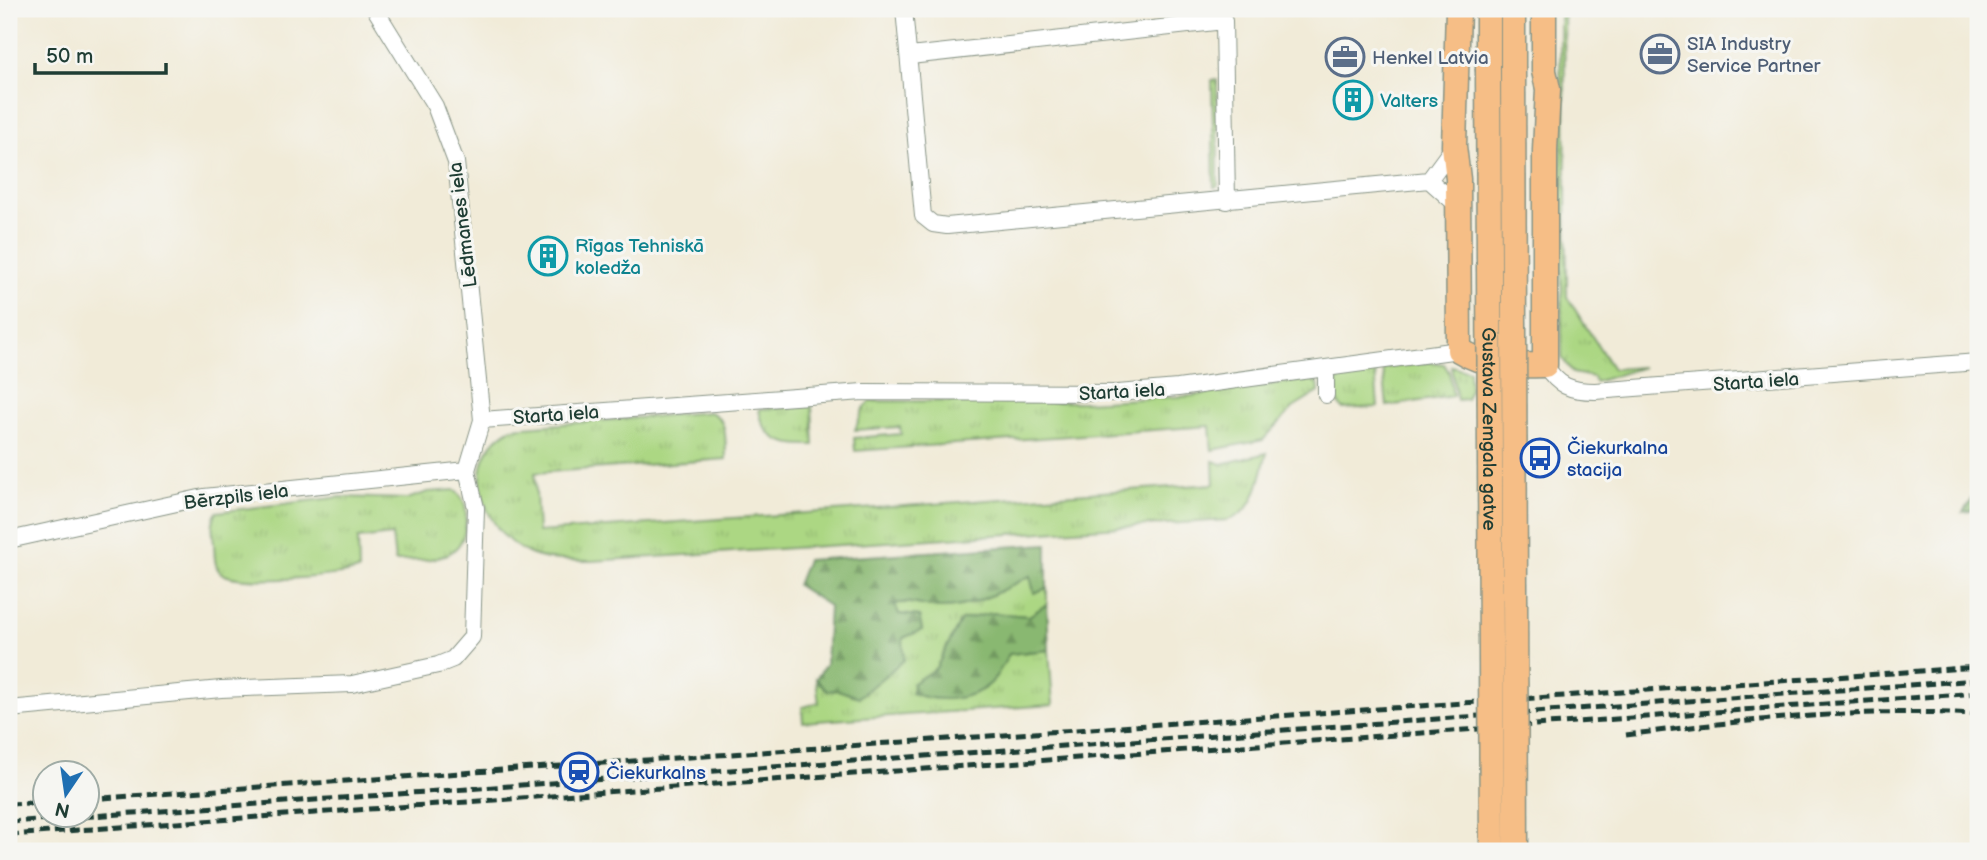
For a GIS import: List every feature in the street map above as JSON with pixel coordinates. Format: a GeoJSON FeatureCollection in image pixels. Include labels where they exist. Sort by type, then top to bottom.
{"type":"FeatureCollection","features":[{"type":"Feature","properties":{"kind":"main road"},"geometry":{"type":"LineString","coordinates":[[1458,9],[1454,146],[1459,350],[1471,357],[1505,366],[1545,365],[1545,150],[1548,89],[1544,71],[1544,9]]}},
{"type":"Feature","properties":{"kind":"main road","name":"Gustava Zemgala gatve"},"geometry":{"type":"LineString","coordinates":[[1488,9],[1492,851]]}},
{"type":"Feature","properties":{"kind":"main road","name":"Gustava Zemgala gatve"},"geometry":{"type":"LineString","coordinates":[[1513,9],[1516,851]]}},
{"type":"Feature","properties":{"kind":"street","name":"Lēdmanes iela"},"geometry":{"type":"LineString","coordinates":[[374,9],[435,106],[456,162],[482,420]]}},
{"type":"Feature","properties":{"kind":"street"},"geometry":{"type":"LineString","coordinates":[[904,9],[923,216],[933,224],[947,226],[1429,180],[1457,205]]}},
{"type":"Feature","properties":{"kind":"street"},"geometry":{"type":"LineString","coordinates":[[910,56],[1224,21],[1227,201]]}},
{"type":"Feature","properties":{"kind":"street"},"geometry":{"type":"LineString","coordinates":[[1429,180],[1454,146]]}},
{"type":"Feature","properties":{"kind":"street","name":"Starta iela"},"geometry":{"type":"LineString","coordinates":[[482,420],[863,392],[1118,393],[1178,388],[1459,350]]}},
{"type":"Feature","properties":{"kind":"street","name":"Starta iela"},"geometry":{"type":"LineString","coordinates":[[1545,365],[1556,383],[1571,389],[1595,391],[1978,362]]}},
{"type":"Feature","properties":{"kind":"street"},"geometry":{"type":"LineString","coordinates":[[1325,369],[1326,395]]}},
{"type":"Feature","properties":{"kind":"street"},"geometry":{"type":"LineString","coordinates":[[9,709],[221,689],[352,684],[389,678],[453,659],[472,637],[476,508],[467,470],[482,420]]}},
{"type":"Feature","properties":{"kind":"street","name":"Bērzpils iela"},"geometry":{"type":"LineString","coordinates":[[9,540],[204,497],[467,470]]}},
{"type":"Feature","properties":{"kind":"green space"},"geometry":{"type":"Polygon","coordinates":[[[1560,9],[1564,9],[1567,297],[1613,369],[1643,367],[1595,382],[1593,377],[1573,373],[1562,358],[1560,9]]]}},
{"type":"Feature","properties":{"kind":"green space"},"geometry":{"type":"Polygon","coordinates":[[[1212,80],[1217,80],[1218,186],[1214,187],[1212,80]]]}},
{"type":"Feature","properties":{"kind":"green space"},"geometry":{"type":"Polygon","coordinates":[[[1429,362],[1444,364],[1449,372],[1453,396],[1387,406],[1383,368],[1429,362]]]}},
{"type":"Feature","properties":{"kind":"green space"},"geometry":{"type":"Polygon","coordinates":[[[1451,366],[1469,371],[1470,389],[1466,399],[1457,400],[1451,366]]]}},
{"type":"Feature","properties":{"kind":"green space"},"geometry":{"type":"Polygon","coordinates":[[[1375,370],[1378,407],[1343,409],[1336,401],[1338,378],[1343,374],[1375,370]]]}},
{"type":"Feature","properties":{"kind":"green space"},"geometry":{"type":"Polygon","coordinates":[[[1310,379],[1318,383],[1319,392],[1293,408],[1263,440],[1212,450],[1210,426],[855,451],[854,438],[901,434],[900,427],[855,430],[863,409],[871,401],[1084,402],[1191,396],[1310,379]]]}},
{"type":"Feature","properties":{"kind":"green space"},"geometry":{"type":"Polygon","coordinates":[[[812,406],[814,445],[785,442],[771,435],[759,409],[812,406]]]}},
{"type":"Feature","properties":{"kind":"green space"},"geometry":{"type":"Polygon","coordinates":[[[709,412],[720,419],[723,425],[726,459],[535,473],[538,532],[1214,484],[1213,461],[1222,464],[1267,453],[1251,502],[1238,516],[1228,520],[592,561],[551,559],[528,553],[511,542],[488,511],[482,492],[481,474],[485,456],[496,440],[512,428],[709,412]]]}},
{"type":"Feature","properties":{"kind":"green space"},"geometry":{"type":"Polygon","coordinates":[[[1971,441],[1978,443],[1978,510],[1963,512],[1974,495],[1971,441]]]}},
{"type":"Feature","properties":{"kind":"green space"},"geometry":{"type":"Polygon","coordinates":[[[454,490],[461,496],[465,506],[464,534],[452,552],[443,556],[395,561],[392,535],[358,539],[359,570],[348,573],[290,579],[250,579],[223,574],[216,565],[212,528],[217,512],[341,497],[407,499],[428,492],[454,490]]]}},
{"type":"Feature","properties":{"kind":"green space"},"geometry":{"type":"Polygon","coordinates":[[[1047,544],[1047,588],[1034,593],[1030,576],[965,605],[936,608],[907,603],[894,604],[899,614],[919,616],[922,630],[903,638],[904,660],[859,697],[838,690],[827,691],[816,679],[826,664],[829,606],[797,585],[807,560],[1047,544]]]}},
{"type":"Feature","properties":{"kind":"green space"},"geometry":{"type":"Polygon","coordinates":[[[1031,575],[1034,593],[1047,588],[1047,604],[1029,616],[992,613],[961,620],[936,668],[913,683],[991,682],[1009,654],[1049,650],[1053,705],[803,722],[802,707],[819,703],[816,679],[827,691],[838,690],[859,697],[903,638],[922,630],[919,616],[899,614],[893,604],[942,608],[966,605],[1031,575]]]}},
{"type":"Feature","properties":{"kind":"green space"},"geometry":{"type":"Polygon","coordinates":[[[1047,604],[1049,650],[1009,654],[991,683],[974,694],[942,699],[912,693],[913,683],[936,668],[961,620],[992,613],[1029,616],[1047,604]]]}},
{"type":"Feature","properties":{"kind":"railway"},"geometry":{"type":"LineString","coordinates":[[102,798],[1978,667]]}},
{"type":"Feature","properties":{"kind":"railway"},"geometry":{"type":"LineString","coordinates":[[9,822],[1978,680]]}},
{"type":"Feature","properties":{"kind":"railway"},"geometry":{"type":"LineString","coordinates":[[9,835],[1978,693]]}},
{"type":"Feature","properties":{"kind":"railway"},"geometry":{"type":"LineString","coordinates":[[1626,735],[1846,714],[1978,714]]}},
{"type":"Feature","properties":{"kind":"railway"},"geometry":{"type":"LineString","coordinates":[[9,804],[32,803]]}},
{"type":"Feature","properties":{"kind":"place","name":"SIA Industry Service Partner"},"geometry":{"type":"Point","coordinates":[1660,54]}},
{"type":"Feature","properties":{"kind":"place","name":"Henkel Latvia"},"geometry":{"type":"Point","coordinates":[1345,57]}},
{"type":"Feature","properties":{"kind":"place","name":"Valters"},"geometry":{"type":"Point","coordinates":[1353,100]}},
{"type":"Feature","properties":{"kind":"place","name":"Rīgas Tehniskā koledža"},"geometry":{"type":"Point","coordinates":[548,256]}},
{"type":"Feature","properties":{"kind":"place","name":"Čiekurkalna stacija"},"geometry":{"type":"Point","coordinates":[1540,458]}},
{"type":"Feature","properties":{"kind":"place","name":"Čiekurkalns"},"geometry":{"type":"Point","coordinates":[579,772]}}]}
